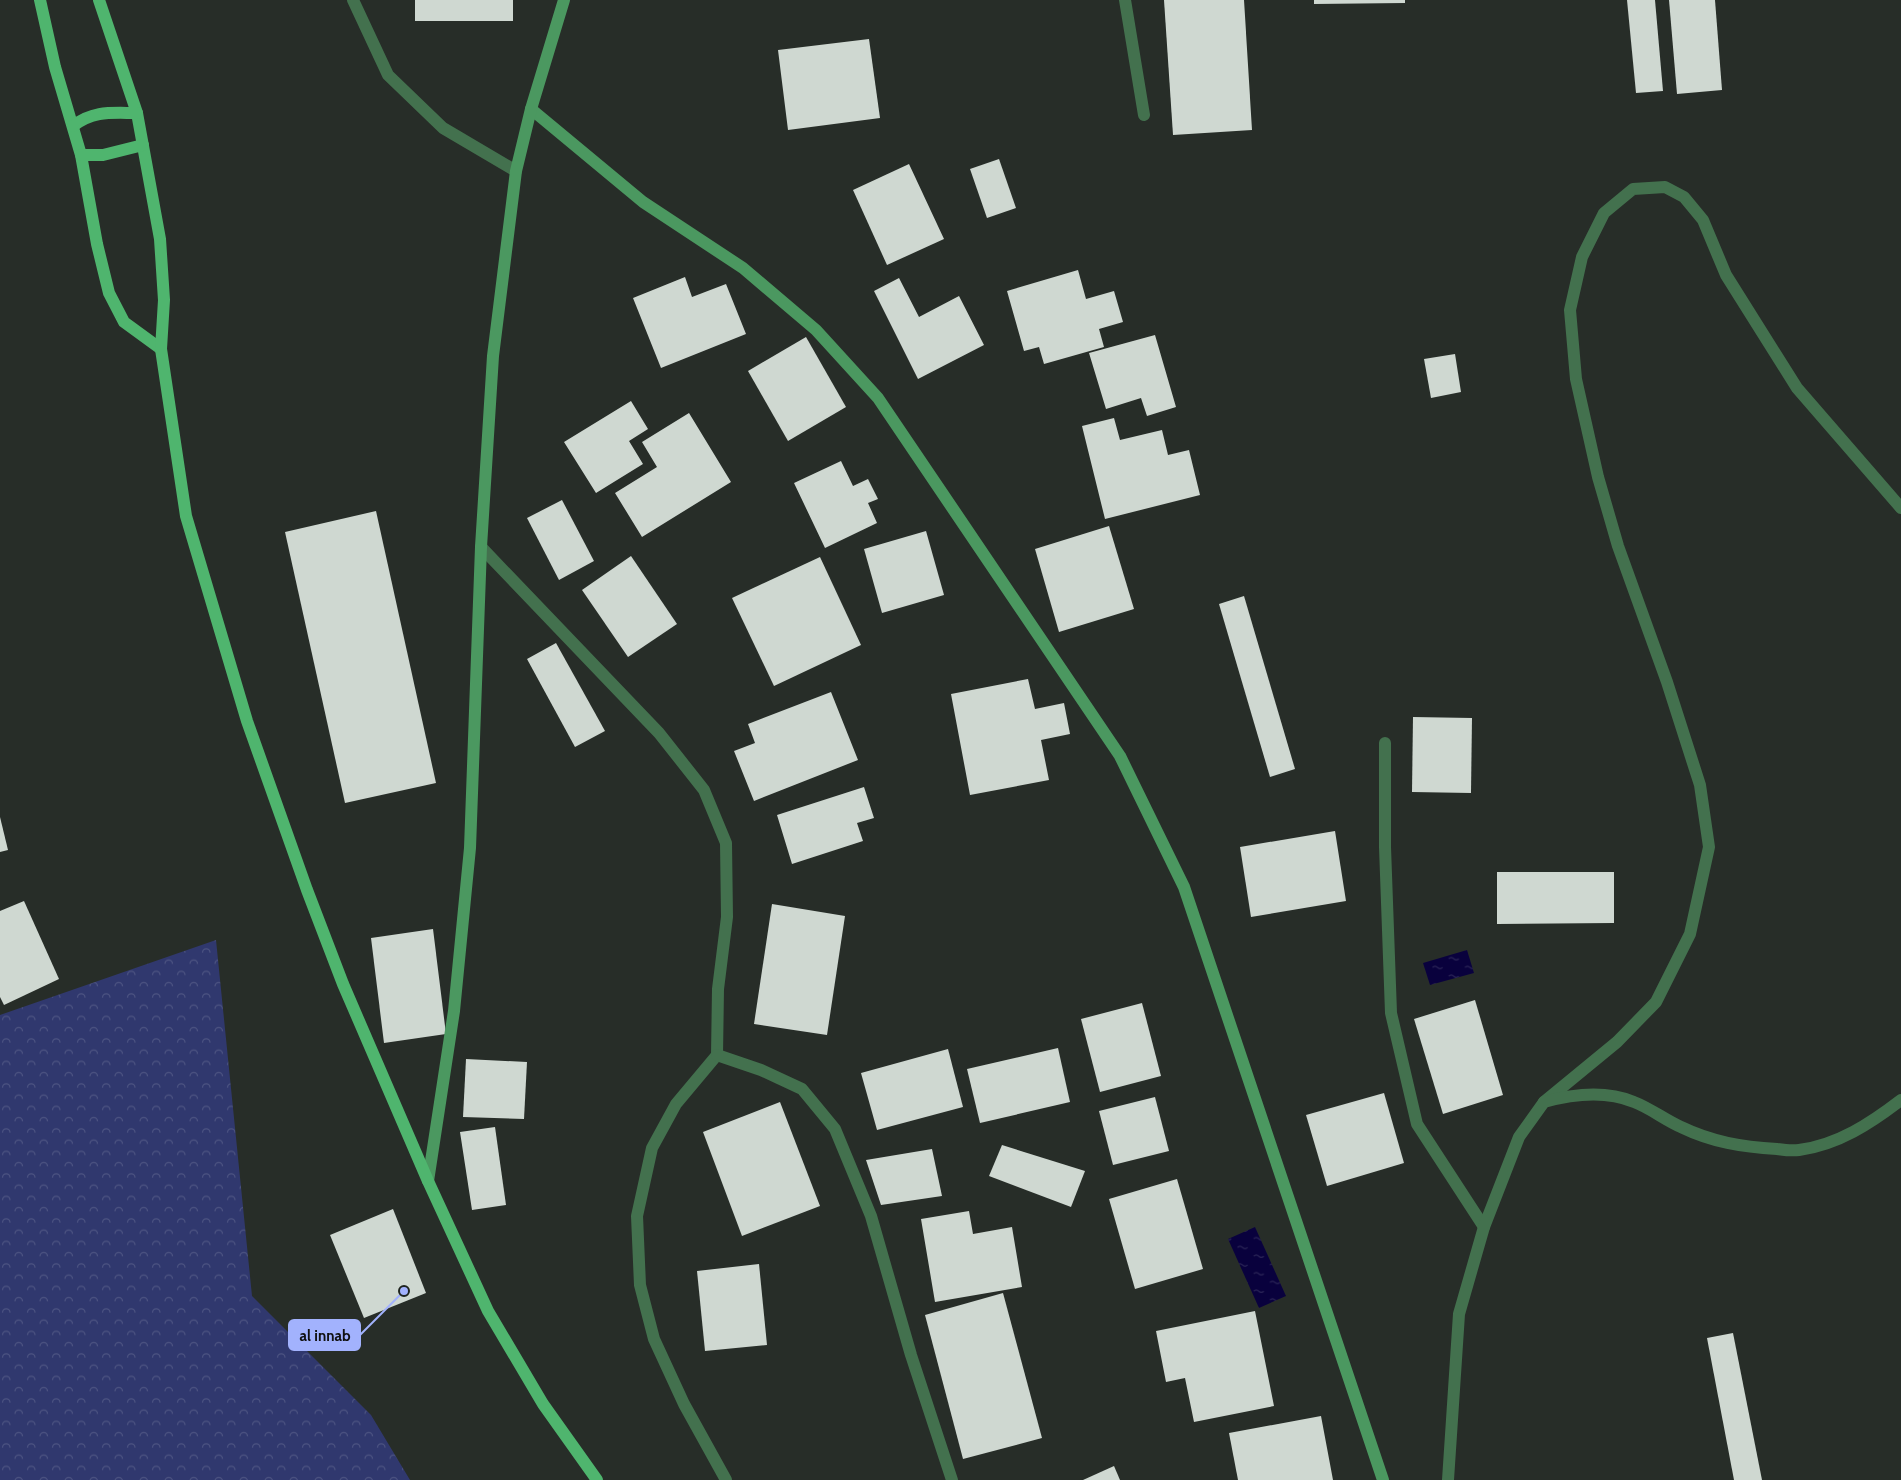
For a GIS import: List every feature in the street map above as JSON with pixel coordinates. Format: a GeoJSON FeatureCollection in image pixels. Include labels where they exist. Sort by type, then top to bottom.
{"type":"FeatureCollection","features":[{"type":"Feature","properties":{"kind":"main road"},"geometry":{"type":"LineString","coordinates":[[40,0],[55,67],[81,155],[97,244],[109,293],[124,322],[161,349]]}},
{"type":"Feature","properties":{"kind":"main road"},"geometry":{"type":"LineString","coordinates":[[99,0],[137,113],[160,238],[164,300],[161,349],[186,516],[247,721],[307,890],[343,984],[428,1181],[488,1310],[543,1404],[597,1480]]}},
{"type":"Feature","properties":{"kind":"main road"},"geometry":{"type":"LineString","coordinates":[[428,1181],[454,1011],[470,848],[481,547],[493,356],[516,171],[531,108],[564,0]]}},
{"type":"Feature","properties":{"kind":"main road"},"geometry":{"type":"LineString","coordinates":[[531,108],[643,202],[742,268],[822,337],[878,398],[1120,756],[1184,886],[1383,1480]]}},
{"type":"Feature","properties":{"kind":"main road"},"geometry":{"type":"LineString","coordinates":[[73,126],[81,120],[96,114],[137,113]]}},
{"type":"Feature","properties":{"kind":"main road"},"geometry":{"type":"LineString","coordinates":[[81,155],[103,155],[143,145]]}},
{"type":"Feature","properties":{"kind":"street"},"geometry":{"type":"LineString","coordinates":[[353,0],[388,75],[443,128],[516,171]]}},
{"type":"Feature","properties":{"kind":"street"},"geometry":{"type":"LineString","coordinates":[[1125,0],[1144,115]]}},
{"type":"Feature","properties":{"kind":"street"},"geometry":{"type":"LineString","coordinates":[[1448,1480],[1459,1314],[1484,1227],[1519,1137],[1544,1102],[1617,1042],[1656,1002],[1690,934],[1709,847],[1700,785],[1667,682],[1618,546],[1598,477],[1576,379],[1570,310],[1582,258],[1604,213],[1633,189],[1665,187],[1684,197],[1703,220],[1726,275],[1797,388],[1901,508]]}},
{"type":"Feature","properties":{"kind":"street"},"geometry":{"type":"LineString","coordinates":[[481,547],[659,733],[704,790],[726,843],[727,917],[718,988],[717,1055],[676,1104],[652,1148],[637,1216],[640,1285],[654,1339],[684,1404],[726,1480]]}},
{"type":"Feature","properties":{"kind":"street"},"geometry":{"type":"LineString","coordinates":[[1385,744],[1385,847],[1391,1013],[1417,1124],[1484,1227]]}},
{"type":"Feature","properties":{"kind":"street"},"geometry":{"type":"LineString","coordinates":[[717,1055],[761,1070],[802,1089],[835,1129],[870,1216],[911,1354],[952,1480]]}},
{"type":"Feature","properties":{"kind":"street"},"geometry":{"type":"LineString","coordinates":[[1544,1102],[1569,1095],[1602,1094],[1633,1101],[1680,1127],[1717,1142],[1757,1148],[1798,1151],[1834,1141],[1875,1120],[1901,1100]]}},
{"type":"Feature","properties":{"kind":"green space"},"geometry":{"type":"Polygon","coordinates":[[[216,940],[252,1296],[371,1415],[410,1480],[0,1480],[0,1015],[216,940]]]}},
{"type":"Feature","properties":{"kind":"water"},"geometry":{"type":"Polygon","coordinates":[[[1467,950],[1474,973],[1430,985],[1423,963],[1467,950]]]}},
{"type":"Feature","properties":{"kind":"water"},"geometry":{"type":"Polygon","coordinates":[[[1255,1227],[1286,1296],[1259,1308],[1228,1239],[1255,1227]]]}},
{"type":"Feature","properties":{"kind":"building"},"geometry":{"type":"Polygon","coordinates":[[[415,0],[513,0],[513,21],[415,21],[415,0]]]}},
{"type":"Feature","properties":{"kind":"building"},"geometry":{"type":"Polygon","coordinates":[[[1164,0],[1244,0],[1252,130],[1173,135],[1164,0]]]}},
{"type":"Feature","properties":{"kind":"building"},"geometry":{"type":"Polygon","coordinates":[[[1314,0],[1405,0],[1405,3],[1314,4],[1314,0]]]}},
{"type":"Feature","properties":{"kind":"building"},"geometry":{"type":"Polygon","coordinates":[[[1627,0],[1655,0],[1663,91],[1636,93],[1627,0]]]}},
{"type":"Feature","properties":{"kind":"building"},"geometry":{"type":"Polygon","coordinates":[[[1669,0],[1715,0],[1722,90],[1677,94],[1669,0]]]}},
{"type":"Feature","properties":{"kind":"building"},"geometry":{"type":"Polygon","coordinates":[[[869,39],[880,118],[788,130],[778,50],[869,39]]]}},
{"type":"Feature","properties":{"kind":"building"},"geometry":{"type":"Polygon","coordinates":[[[999,159],[1016,208],[987,218],[970,169],[999,159]]]}},
{"type":"Feature","properties":{"kind":"building"},"geometry":{"type":"Polygon","coordinates":[[[909,164],[944,239],[887,265],[853,190],[909,164]]]}},
{"type":"Feature","properties":{"kind":"building"},"geometry":{"type":"Polygon","coordinates":[[[1078,270],[1086,299],[1114,291],[1123,322],[1099,329],[1104,347],[1044,364],[1039,347],[1024,351],[1007,291],[1078,270]]]}},
{"type":"Feature","properties":{"kind":"building"},"geometry":{"type":"Polygon","coordinates":[[[685,277],[692,297],[726,284],[746,334],[661,368],[633,298],[685,277]]]}},
{"type":"Feature","properties":{"kind":"building"},"geometry":{"type":"Polygon","coordinates":[[[899,278],[919,317],[959,296],[984,345],[918,379],[874,291],[899,278]]]}},
{"type":"Feature","properties":{"kind":"building"},"geometry":{"type":"Polygon","coordinates":[[[1155,335],[1176,407],[1147,416],[1141,398],[1106,409],[1089,353],[1155,335]]]}},
{"type":"Feature","properties":{"kind":"building"},"geometry":{"type":"Polygon","coordinates":[[[806,337],[846,407],[788,441],[748,371],[806,337]]]}},
{"type":"Feature","properties":{"kind":"building"},"geometry":{"type":"Polygon","coordinates":[[[1455,354],[1461,392],[1431,398],[1424,359],[1455,354]]]}},
{"type":"Feature","properties":{"kind":"building"},"geometry":{"type":"Polygon","coordinates":[[[631,401],[648,429],[629,441],[643,464],[596,493],[564,442],[631,401]]]}},
{"type":"Feature","properties":{"kind":"building"},"geometry":{"type":"Polygon","coordinates":[[[689,413],[731,482],[642,537],[615,493],[657,467],[642,442],[689,413]]]}},
{"type":"Feature","properties":{"kind":"building"},"geometry":{"type":"Polygon","coordinates":[[[1114,418],[1120,440],[1162,430],[1168,455],[1189,450],[1200,495],[1105,519],[1082,426],[1114,418]]]}},
{"type":"Feature","properties":{"kind":"building"},"geometry":{"type":"Polygon","coordinates":[[[841,461],[853,486],[868,479],[878,499],[868,503],[877,523],[825,548],[794,483],[841,461]]]}},
{"type":"Feature","properties":{"kind":"building"},"geometry":{"type":"Polygon","coordinates":[[[562,500],[594,561],[559,580],[527,518],[562,500]]]}},
{"type":"Feature","properties":{"kind":"building"},"geometry":{"type":"Polygon","coordinates":[[[376,511],[436,783],[345,803],[285,532],[376,511]]]}},
{"type":"Feature","properties":{"kind":"building"},"geometry":{"type":"Polygon","coordinates":[[[1109,526],[1134,609],[1059,632],[1035,549],[1109,526]]]}},
{"type":"Feature","properties":{"kind":"building"},"geometry":{"type":"Polygon","coordinates":[[[926,531],[944,595],[882,613],[864,549],[926,531]]]}},
{"type":"Feature","properties":{"kind":"building"},"geometry":{"type":"Polygon","coordinates":[[[631,556],[677,624],[628,657],[582,590],[631,556]]]}},
{"type":"Feature","properties":{"kind":"building"},"geometry":{"type":"Polygon","coordinates":[[[820,557],[861,645],[774,686],[732,598],[820,557]]]}},
{"type":"Feature","properties":{"kind":"building"},"geometry":{"type":"Polygon","coordinates":[[[1244,596],[1295,769],[1270,777],[1219,604],[1244,596]]]}},
{"type":"Feature","properties":{"kind":"building"},"geometry":{"type":"Polygon","coordinates":[[[556,643],[605,731],[575,747],[527,659],[556,643]]]}},
{"type":"Feature","properties":{"kind":"building"},"geometry":{"type":"Polygon","coordinates":[[[1028,679],[1035,709],[1064,703],[1070,734],[1041,740],[1049,780],[970,795],[951,694],[1028,679]]]}},
{"type":"Feature","properties":{"kind":"building"},"geometry":{"type":"Polygon","coordinates":[[[831,692],[858,760],[754,801],[734,751],[755,743],[748,724],[831,692]]]}},
{"type":"Feature","properties":{"kind":"building"},"geometry":{"type":"Polygon","coordinates":[[[1413,717],[1472,718],[1471,793],[1412,792],[1413,717]]]}},
{"type":"Feature","properties":{"kind":"building"},"geometry":{"type":"Polygon","coordinates":[[[864,787],[874,818],[857,823],[863,841],[792,864],[777,815],[864,787]]]}},
{"type":"Feature","properties":{"kind":"building"},"geometry":{"type":"Polygon","coordinates":[[[0,817],[8,850],[0,852],[0,817]]]}},
{"type":"Feature","properties":{"kind":"building"},"geometry":{"type":"Polygon","coordinates":[[[1335,831],[1346,901],[1251,917],[1240,847],[1335,831]]]}},
{"type":"Feature","properties":{"kind":"building"},"geometry":{"type":"Polygon","coordinates":[[[1497,872],[1614,872],[1614,923],[1497,924],[1497,872]]]}},
{"type":"Feature","properties":{"kind":"building"},"geometry":{"type":"Polygon","coordinates":[[[24,901],[59,979],[4,1005],[0,997],[0,911],[24,901]]]}},
{"type":"Feature","properties":{"kind":"building"},"geometry":{"type":"Polygon","coordinates":[[[772,904],[845,916],[827,1035],[754,1024],[772,904]]]}},
{"type":"Feature","properties":{"kind":"building"},"geometry":{"type":"Polygon","coordinates":[[[433,929],[446,1034],[384,1043],[371,938],[433,929]]]}},
{"type":"Feature","properties":{"kind":"building"},"geometry":{"type":"Polygon","coordinates":[[[1475,1000],[1503,1095],[1443,1114],[1414,1019],[1475,1000]]]}},
{"type":"Feature","properties":{"kind":"building"},"geometry":{"type":"Polygon","coordinates":[[[1142,1003],[1161,1076],[1100,1092],[1081,1019],[1142,1003]]]}},
{"type":"Feature","properties":{"kind":"building"},"geometry":{"type":"Polygon","coordinates":[[[1058,1048],[1070,1102],[980,1123],[967,1069],[1058,1048]]]}},
{"type":"Feature","properties":{"kind":"building"},"geometry":{"type":"Polygon","coordinates":[[[948,1049],[963,1107],[877,1130],[861,1073],[948,1049]]]}},
{"type":"Feature","properties":{"kind":"building"},"geometry":{"type":"Polygon","coordinates":[[[466,1059],[527,1062],[524,1119],[463,1117],[466,1059]]]}},
{"type":"Feature","properties":{"kind":"building"},"geometry":{"type":"Polygon","coordinates":[[[1384,1093],[1404,1163],[1327,1186],[1306,1115],[1384,1093]]]}},
{"type":"Feature","properties":{"kind":"building"},"geometry":{"type":"Polygon","coordinates":[[[1155,1097],[1169,1151],[1113,1165],[1099,1111],[1155,1097]]]}},
{"type":"Feature","properties":{"kind":"building"},"geometry":{"type":"Polygon","coordinates":[[[780,1102],[820,1206],[742,1236],[703,1132],[780,1102]]]}},
{"type":"Feature","properties":{"kind":"building"},"geometry":{"type":"Polygon","coordinates":[[[495,1127],[506,1205],[472,1210],[460,1132],[495,1127]]]}},
{"type":"Feature","properties":{"kind":"building"},"geometry":{"type":"Polygon","coordinates":[[[1002,1145],[1085,1171],[1071,1207],[989,1176],[1002,1145]]]}},
{"type":"Feature","properties":{"kind":"building"},"geometry":{"type":"Polygon","coordinates":[[[932,1149],[942,1196],[881,1205],[866,1160],[932,1149]]]}},
{"type":"Feature","properties":{"kind":"building"},"geometry":{"type":"Polygon","coordinates":[[[1177,1179],[1203,1269],[1135,1289],[1109,1199],[1177,1179]]]}},
{"type":"Feature","properties":{"kind":"building"},"geometry":{"type":"Polygon","coordinates":[[[393,1209],[426,1293],[364,1318],[330,1235],[393,1209]]]}},
{"type":"Feature","properties":{"kind":"building"},"geometry":{"type":"Polygon","coordinates":[[[969,1211],[973,1234],[1012,1227],[1022,1287],[935,1302],[921,1219],[969,1211]]]}},
{"type":"Feature","properties":{"kind":"building"},"geometry":{"type":"Polygon","coordinates":[[[759,1264],[767,1345],[705,1351],[697,1271],[759,1264]]]}},
{"type":"Feature","properties":{"kind":"building"},"geometry":{"type":"Polygon","coordinates":[[[1003,1293],[1042,1438],[963,1459],[925,1315],[1003,1293]]]}},
{"type":"Feature","properties":{"kind":"building"},"geometry":{"type":"Polygon","coordinates":[[[1255,1311],[1274,1406],[1194,1422],[1185,1378],[1166,1382],[1156,1331],[1255,1311]]]}},
{"type":"Feature","properties":{"kind":"building"},"geometry":{"type":"Polygon","coordinates":[[[1733,1333],[1762,1480],[1734,1480],[1707,1338],[1733,1333]]]}},
{"type":"Feature","properties":{"kind":"building"},"geometry":{"type":"Polygon","coordinates":[[[1321,1416],[1333,1480],[1238,1480],[1229,1433],[1321,1416]]]}},
{"type":"Feature","properties":{"kind":"building"},"geometry":{"type":"Polygon","coordinates":[[[1114,1466],[1120,1480],[1083,1480],[1114,1466]]]}},
{"type":"Feature","properties":{"kind":"place","name":"al innab"},"geometry":{"type":"Point","coordinates":[404,1291]}}]}
